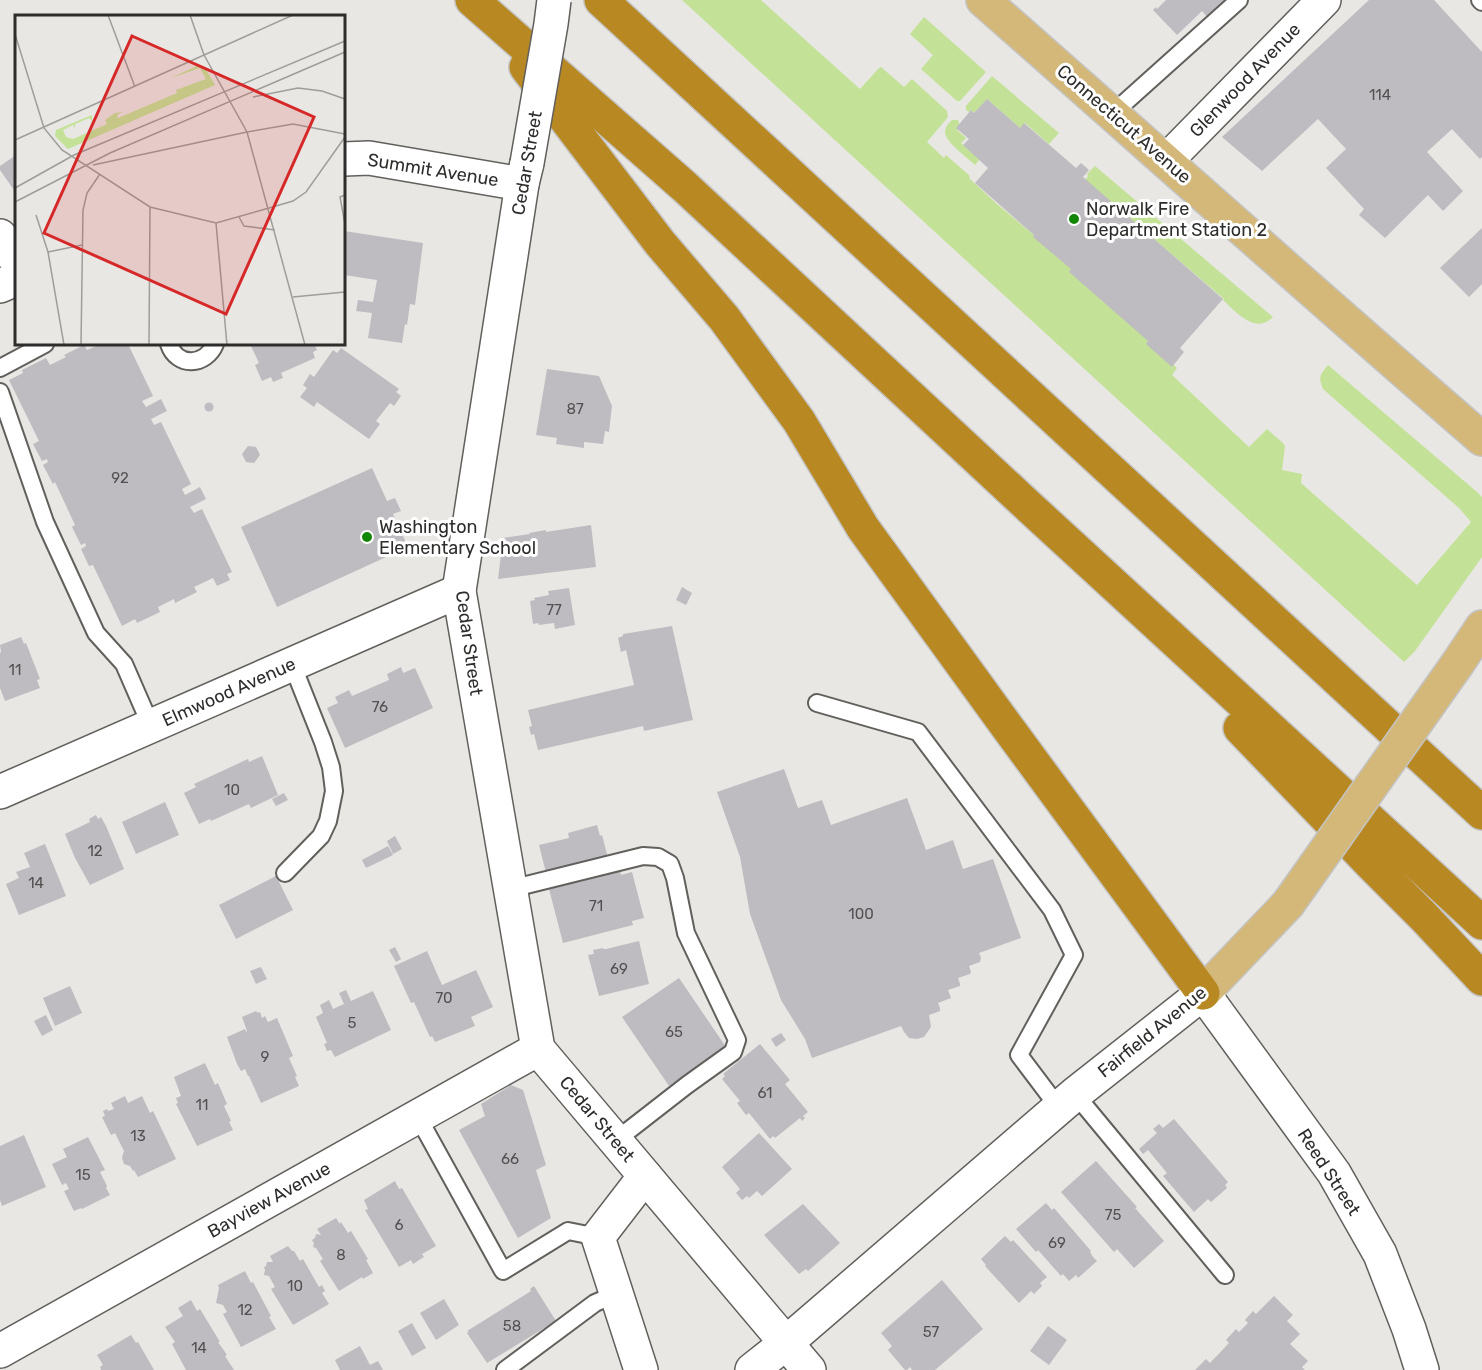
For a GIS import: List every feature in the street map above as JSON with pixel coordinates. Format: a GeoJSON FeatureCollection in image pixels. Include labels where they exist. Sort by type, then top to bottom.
{"type":"FeatureCollection","features":[{"type":"Feature","properties":{"kind":"highway"},"geometry":{"type":"LineString","coordinates":[[602,0],[1482,813]]}},
{"type":"Feature","properties":{"kind":"highway"},"geometry":{"type":"LineString","coordinates":[[475,2],[685,187],[1482,923]]}},
{"type":"Feature","properties":{"kind":"highway"},"geometry":{"type":"LineString","coordinates":[[475,2],[660,243],[724,318],[799,421],[870,538],[1203,993]]}},
{"type":"Feature","properties":{"kind":"highway"},"geometry":{"type":"LineString","coordinates":[[1025,503],[1307,798],[1425,916],[1482,979]]}},
{"type":"Feature","properties":{"kind":"main road","name":"Connecticut Avenue"},"geometry":{"type":"LineString","coordinates":[[983,0],[1323,302],[1482,439]]}},
{"type":"Feature","properties":{"kind":"main road","name":"Fairfield Avenue"},"geometry":{"type":"LineString","coordinates":[[1203,993],[1288,904],[1482,627]]}},
{"type":"Feature","properties":{"kind":"street","name":"Cedar Street"},"geometry":{"type":"LineString","coordinates":[[554,0],[524,173],[459,591],[538,1049],[809,1370]]}},
{"type":"Feature","properties":{"kind":"street","name":"Glenwood Avenue"},"geometry":{"type":"LineString","coordinates":[[1166,161],[1320,1]]}},
{"type":"Feature","properties":{"kind":"street","name":"Summit Avenue"},"geometry":{"type":"LineString","coordinates":[[345,159],[369,158],[524,173]]}},
{"type":"Feature","properties":{"kind":"street"},"geometry":{"type":"LineString","coordinates":[[0,236],[15,258]]}},
{"type":"Feature","properties":{"kind":"street"},"geometry":{"type":"LineString","coordinates":[[0,286],[15,279]]}},
{"type":"Feature","properties":{"kind":"street","name":"Elmwood Avenue"},"geometry":{"type":"LineString","coordinates":[[0,792],[459,591]]}},
{"type":"Feature","properties":{"kind":"street","name":"Fairfield Avenue"},"geometry":{"type":"LineString","coordinates":[[752,1370],[1067,1101],[1203,993]]}},
{"type":"Feature","properties":{"kind":"street","name":"Reed Street"},"geometry":{"type":"LineString","coordinates":[[1203,993],[1334,1173],[1380,1254],[1422,1370]]}},
{"type":"Feature","properties":{"kind":"street","name":"Bayview Avenue"},"geometry":{"type":"LineString","coordinates":[[0,1350],[538,1049]]}},
{"type":"Feature","properties":{"kind":"street","name":"Cedar Street"},"geometry":{"type":"LineString","coordinates":[[598,1237],[645,1176]]}},
{"type":"Feature","properties":{"kind":"street"},"geometry":{"type":"LineString","coordinates":[[598,1237],[641,1370]]}},
{"type":"Feature","properties":{"kind":"lane"},"geometry":{"type":"LineString","coordinates":[[1112,114],[1239,0]]}},
{"type":"Feature","properties":{"kind":"lane"},"geometry":{"type":"LineString","coordinates":[[0,368],[43,345]]}},
{"type":"Feature","properties":{"kind":"lane"},"geometry":{"type":"LineString","coordinates":[[169,345],[176,355],[190,362],[206,357],[214,345]]}},
{"type":"Feature","properties":{"kind":"lane"},"geometry":{"type":"LineString","coordinates":[[0,392],[45,522],[96,633],[124,664],[151,726]]}},
{"type":"Feature","properties":{"kind":"lane"},"geometry":{"type":"LineString","coordinates":[[285,873],[321,836],[328,822],[334,791],[331,767],[323,742],[292,664]]}},
{"type":"Feature","properties":{"kind":"lane"},"geometry":{"type":"LineString","coordinates":[[818,703],[918,732],[1052,910],[1074,955],[1019,1055],[1067,1101],[1225,1275]]}},
{"type":"Feature","properties":{"kind":"lane"},"geometry":{"type":"LineString","coordinates":[[510,888],[643,856],[658,857],[670,864],[686,933],[737,1040],[733,1052],[615,1141]]}},
{"type":"Feature","properties":{"kind":"lane"},"geometry":{"type":"LineString","coordinates":[[418,1117],[503,1271],[568,1231],[598,1237]]}},
{"type":"Feature","properties":{"kind":"lane"},"geometry":{"type":"LineString","coordinates":[[505,1370],[595,1303],[617,1296]]}},
{"type":"Feature","properties":{"kind":"green space"},"geometry":{"type":"Polygon","coordinates":[[[682,0],[761,0],[860,89],[881,67],[904,87],[912,79],[947,111],[948,117],[927,142],[944,158],[946,155],[970,176],[969,178],[997,204],[1072,267],[1070,271],[1152,341],[1150,344],[1177,368],[1172,375],[1249,447],[1267,429],[1283,443],[1285,446],[1282,470],[1302,474],[1301,483],[1417,585],[1471,522],[1459,508],[1323,389],[1321,376],[1323,371],[1328,365],[1477,492],[1482,497],[1482,557],[1415,651],[1404,662],[682,0]]]}},
{"type":"Feature","properties":{"kind":"green space"},"geometry":{"type":"Polygon","coordinates":[[[924,17],[986,72],[960,101],[957,101],[921,69],[933,55],[910,34],[924,17]]]}},
{"type":"Feature","properties":{"kind":"green space"},"geometry":{"type":"Polygon","coordinates":[[[992,76],[1059,133],[1049,144],[1025,123],[1020,128],[987,99],[974,113],[966,110],[966,106],[992,76]]]}},
{"type":"Feature","properties":{"kind":"green space"},"geometry":{"type":"Polygon","coordinates":[[[952,120],[958,120],[960,126],[957,130],[966,138],[961,143],[980,159],[975,165],[946,136],[947,125],[952,120]]]}},
{"type":"Feature","properties":{"kind":"green space"},"geometry":{"type":"Polygon","coordinates":[[[1095,166],[1273,317],[1267,322],[1253,323],[1234,310],[1085,180],[1087,174],[1095,166]]]}},
{"type":"Feature","properties":{"kind":"building"},"geometry":{"type":"Polygon","coordinates":[[[1166,0],[1227,0],[1208,18],[1202,11],[1177,35],[1153,10],[1166,0]]]}},
{"type":"Feature","properties":{"kind":"building"},"geometry":{"type":"Polygon","coordinates":[[[1369,0],[1434,0],[1482,52],[1482,157],[1480,159],[1452,129],[1427,152],[1463,191],[1443,211],[1428,195],[1385,238],[1359,215],[1364,209],[1326,168],[1346,149],[1318,119],[1262,171],[1222,137],[1369,0]]]}},
{"type":"Feature","properties":{"kind":"building","name":"Norwalk Fire Department Station 2"},"geometry":{"type":"Polygon","coordinates":[[[987,99],[1020,128],[1024,123],[1076,168],[1081,163],[1089,170],[1083,177],[1223,299],[1180,348],[1184,352],[1172,367],[1146,344],[1148,341],[1069,272],[1071,269],[975,183],[988,168],[963,145],[969,139],[956,128],[971,110],[974,113],[987,99]]]}},
{"type":"Feature","properties":{"kind":"building"},"geometry":{"type":"Polygon","coordinates":[[[15,156],[15,192],[0,170],[0,166],[15,156]]]}},
{"type":"Feature","properties":{"kind":"building"},"geometry":{"type":"Polygon","coordinates":[[[1482,228],[1482,284],[1469,297],[1440,268],[1482,228]]]}},
{"type":"Feature","properties":{"kind":"building"},"geometry":{"type":"Polygon","coordinates":[[[345,231],[423,243],[415,305],[410,304],[402,343],[368,338],[372,313],[356,311],[358,300],[373,302],[377,280],[345,275],[345,231]]]}},
{"type":"Feature","properties":{"kind":"building"},"geometry":{"type":"Polygon","coordinates":[[[84,345],[87,350],[99,345],[128,345],[153,396],[142,401],[146,407],[161,399],[167,411],[151,419],[154,425],[161,422],[191,484],[182,489],[185,495],[200,487],[206,499],[190,507],[194,513],[202,509],[232,572],[227,574],[230,580],[217,586],[213,578],[194,587],[197,592],[175,603],[174,599],[158,607],[160,612],[137,623],[135,619],[122,626],[93,565],[89,566],[81,549],[86,546],[85,543],[81,545],[72,527],[75,525],[55,482],[53,484],[43,465],[48,462],[47,459],[42,461],[33,444],[39,441],[9,380],[23,373],[22,370],[46,358],[50,365],[84,345]]]}},
{"type":"Feature","properties":{"kind":"building"},"geometry":{"type":"Polygon","coordinates":[[[250,345],[314,345],[317,350],[313,352],[315,358],[281,373],[283,378],[273,382],[271,377],[262,381],[255,365],[259,363],[250,345]]]}},
{"type":"Feature","properties":{"kind":"building"},"geometry":{"type":"Polygon","coordinates":[[[341,348],[399,389],[396,392],[401,396],[394,406],[390,403],[376,421],[380,424],[369,439],[317,402],[314,407],[300,397],[307,388],[303,385],[310,374],[314,377],[333,350],[337,353],[341,348]]]}},
{"type":"Feature","properties":{"kind":"building"},"geometry":{"type":"Polygon","coordinates":[[[547,369],[599,376],[612,406],[609,432],[605,431],[603,444],[584,442],[584,448],[556,444],[557,438],[536,435],[547,369]]]}},
{"type":"Feature","properties":{"kind":"building"},"geometry":{"type":"Polygon","coordinates":[[[209,403],[213,407],[209,411],[205,407],[209,403]]]}},
{"type":"Feature","properties":{"kind":"building"},"geometry":{"type":"Polygon","coordinates":[[[248,446],[256,447],[260,455],[254,463],[246,462],[242,454],[248,446]]]}},
{"type":"Feature","properties":{"kind":"building"},"geometry":{"type":"Polygon","coordinates":[[[372,468],[387,501],[395,498],[401,511],[393,514],[408,547],[277,607],[241,527],[372,468]]]}},
{"type":"Feature","properties":{"kind":"building"},"geometry":{"type":"Polygon","coordinates":[[[591,525],[596,567],[498,579],[503,538],[591,525]]]}},
{"type":"Feature","properties":{"kind":"building"},"geometry":{"type":"Polygon","coordinates":[[[682,587],[692,593],[686,605],[676,600],[682,587]]]}},
{"type":"Feature","properties":{"kind":"building"},"geometry":{"type":"Polygon","coordinates":[[[569,588],[575,625],[555,629],[554,623],[533,624],[530,601],[549,595],[548,591],[569,588]]]}},
{"type":"Feature","properties":{"kind":"building"},"geometry":{"type":"Polygon","coordinates":[[[672,626],[693,720],[644,731],[643,726],[538,750],[534,734],[531,735],[529,727],[532,726],[528,710],[634,685],[626,650],[621,652],[618,638],[623,634],[672,626]]]}},
{"type":"Feature","properties":{"kind":"building"},"geometry":{"type":"Polygon","coordinates":[[[21,637],[24,644],[26,643],[40,679],[37,680],[40,688],[5,701],[0,688],[0,645],[21,637]]]}},
{"type":"Feature","properties":{"kind":"building"},"geometry":{"type":"Polygon","coordinates":[[[401,667],[403,673],[415,668],[433,708],[345,748],[327,708],[338,703],[335,697],[349,690],[352,696],[389,680],[387,674],[401,667]]]}},
{"type":"Feature","properties":{"kind":"building"},"geometry":{"type":"Polygon","coordinates":[[[262,756],[278,795],[251,808],[249,804],[199,824],[184,793],[196,787],[194,784],[248,759],[249,762],[262,756]]]}},
{"type":"Feature","properties":{"kind":"building"},"geometry":{"type":"Polygon","coordinates":[[[784,769],[798,808],[822,800],[831,825],[907,798],[926,850],[953,840],[963,869],[993,859],[1021,938],[979,953],[980,962],[969,966],[970,974],[958,978],[960,986],[948,990],[951,998],[938,1003],[940,1011],[929,1015],[931,1027],[924,1037],[909,1038],[901,1026],[812,1058],[805,1039],[781,1000],[750,914],[740,857],[717,792],[784,769]]]}},
{"type":"Feature","properties":{"kind":"building"},"geometry":{"type":"Polygon","coordinates":[[[284,793],[288,800],[276,806],[272,799],[284,793]]]}},
{"type":"Feature","properties":{"kind":"building"},"geometry":{"type":"Polygon","coordinates":[[[165,802],[179,835],[136,854],[122,822],[165,802]]]}},
{"type":"Feature","properties":{"kind":"building"},"geometry":{"type":"Polygon","coordinates":[[[96,815],[98,819],[101,817],[106,826],[124,869],[90,885],[65,834],[90,822],[89,819],[96,815]]]}},
{"type":"Feature","properties":{"kind":"building"},"geometry":{"type":"Polygon","coordinates":[[[597,825],[608,858],[546,873],[539,845],[569,838],[568,833],[597,825]]]}},
{"type":"Feature","properties":{"kind":"building"},"geometry":{"type":"Polygon","coordinates":[[[395,836],[402,849],[393,854],[387,841],[395,836]]]}},
{"type":"Feature","properties":{"kind":"building"},"geometry":{"type":"Polygon","coordinates":[[[45,844],[66,896],[19,915],[6,884],[19,878],[16,872],[30,867],[24,853],[45,844]]]}},
{"type":"Feature","properties":{"kind":"building"},"geometry":{"type":"Polygon","coordinates":[[[388,846],[393,855],[366,868],[362,860],[388,846]]]}},
{"type":"Feature","properties":{"kind":"building"},"geometry":{"type":"Polygon","coordinates":[[[620,870],[621,875],[632,872],[644,918],[632,921],[633,925],[563,943],[549,889],[620,870]]]}},
{"type":"Feature","properties":{"kind":"building"},"geometry":{"type":"Polygon","coordinates":[[[276,876],[293,910],[236,939],[219,905],[276,876]]]}},
{"type":"Feature","properties":{"kind":"building"},"geometry":{"type":"Polygon","coordinates":[[[639,941],[649,984],[599,996],[588,955],[594,954],[593,950],[639,941]]]}},
{"type":"Feature","properties":{"kind":"building"},"geometry":{"type":"Polygon","coordinates":[[[395,947],[401,959],[396,962],[389,950],[395,947]]]}},
{"type":"Feature","properties":{"kind":"building"},"geometry":{"type":"Polygon","coordinates":[[[427,951],[442,985],[476,970],[493,1007],[471,1017],[475,1026],[435,1042],[432,1036],[430,1037],[414,1002],[411,1003],[394,966],[427,951]]]}},
{"type":"Feature","properties":{"kind":"building"},"geometry":{"type":"Polygon","coordinates":[[[261,967],[267,979],[256,984],[250,971],[261,967]]]}},
{"type":"Feature","properties":{"kind":"building"},"geometry":{"type":"Polygon","coordinates":[[[679,978],[726,1047],[669,1086],[622,1017],[679,978]]]}},
{"type":"Feature","properties":{"kind":"building"},"geometry":{"type":"Polygon","coordinates":[[[70,986],[82,1013],[55,1026],[43,998],[70,986]]]}},
{"type":"Feature","properties":{"kind":"building"},"geometry":{"type":"Polygon","coordinates":[[[346,990],[351,1001],[373,991],[391,1030],[335,1057],[331,1050],[327,1051],[324,1044],[327,1043],[316,1017],[323,1013],[320,1005],[329,1000],[333,1009],[344,1004],[339,993],[346,990]]]}},
{"type":"Feature","properties":{"kind":"building"},"geometry":{"type":"Polygon","coordinates":[[[256,1011],[260,1012],[262,1018],[265,1016],[268,1022],[277,1018],[293,1056],[289,1058],[299,1086],[261,1103],[245,1069],[241,1071],[237,1064],[227,1037],[245,1029],[246,1032],[242,1017],[256,1011]]]}},
{"type":"Feature","properties":{"kind":"building"},"geometry":{"type":"Polygon","coordinates":[[[46,1015],[53,1030],[42,1036],[34,1021],[46,1015]]]}},
{"type":"Feature","properties":{"kind":"building"},"geometry":{"type":"Polygon","coordinates":[[[781,1033],[786,1040],[776,1047],[771,1039],[781,1033]]]}},
{"type":"Feature","properties":{"kind":"building"},"geometry":{"type":"Polygon","coordinates":[[[760,1044],[790,1080],[785,1084],[808,1112],[803,1116],[805,1118],[802,1121],[800,1118],[775,1138],[773,1136],[770,1139],[749,1113],[746,1115],[737,1103],[740,1101],[722,1079],[725,1076],[723,1074],[760,1044]]]}},
{"type":"Feature","properties":{"kind":"building"},"geometry":{"type":"Polygon","coordinates":[[[205,1063],[215,1085],[218,1083],[227,1104],[224,1106],[233,1130],[197,1146],[176,1104],[178,1103],[176,1098],[181,1096],[174,1077],[205,1063]]]}},
{"type":"Feature","properties":{"kind":"building"},"geometry":{"type":"Polygon","coordinates":[[[511,1085],[523,1090],[546,1165],[536,1170],[551,1218],[518,1238],[459,1130],[485,1116],[481,1104],[511,1085]]]}},
{"type":"Feature","properties":{"kind":"building"},"geometry":{"type":"Polygon","coordinates":[[[125,1096],[128,1103],[142,1096],[150,1113],[153,1111],[176,1159],[138,1177],[130,1166],[124,1164],[122,1158],[124,1151],[115,1133],[111,1135],[102,1117],[105,1116],[103,1111],[114,1109],[111,1103],[125,1096]]]}},
{"type":"Feature","properties":{"kind":"building"},"geometry":{"type":"Polygon","coordinates":[[[1174,1119],[1228,1182],[1225,1185],[1227,1188],[1211,1202],[1208,1199],[1194,1212],[1163,1176],[1167,1173],[1148,1150],[1143,1154],[1139,1149],[1157,1133],[1153,1129],[1159,1124],[1163,1128],[1174,1119]]]}},
{"type":"Feature","properties":{"kind":"building"},"geometry":{"type":"Polygon","coordinates":[[[759,1133],[792,1169],[762,1196],[757,1191],[749,1198],[747,1196],[742,1200],[736,1193],[740,1189],[722,1167],[759,1133]]]}},
{"type":"Feature","properties":{"kind":"building"},"geometry":{"type":"Polygon","coordinates":[[[24,1135],[46,1187],[2,1206],[0,1146],[24,1135]]]}},
{"type":"Feature","properties":{"kind":"building"},"geometry":{"type":"Polygon","coordinates":[[[88,1137],[105,1170],[100,1172],[110,1195],[74,1211],[64,1191],[69,1189],[66,1183],[62,1185],[52,1164],[67,1157],[63,1149],[88,1137]]]}},
{"type":"Feature","properties":{"kind":"building"},"geometry":{"type":"Polygon","coordinates":[[[1096,1161],[1164,1241],[1134,1268],[1117,1249],[1114,1252],[1061,1192],[1096,1161]]]}},
{"type":"Feature","properties":{"kind":"building"},"geometry":{"type":"Polygon","coordinates":[[[395,1181],[399,1189],[402,1188],[436,1246],[422,1254],[424,1257],[413,1264],[411,1260],[399,1267],[365,1210],[368,1209],[364,1200],[395,1181]]]}},
{"type":"Feature","properties":{"kind":"building"},"geometry":{"type":"Polygon","coordinates":[[[1046,1203],[1052,1210],[1054,1208],[1097,1261],[1078,1278],[1076,1275],[1069,1281],[1063,1274],[1061,1276],[1016,1229],[1046,1203]]]}},
{"type":"Feature","properties":{"kind":"building"},"geometry":{"type":"Polygon","coordinates":[[[803,1204],[840,1243],[808,1271],[806,1269],[799,1274],[764,1235],[803,1204]]]}},
{"type":"Feature","properties":{"kind":"building"},"geometry":{"type":"Polygon","coordinates":[[[336,1218],[348,1233],[351,1231],[368,1259],[366,1260],[373,1273],[339,1291],[320,1261],[323,1259],[313,1247],[312,1240],[316,1234],[321,1235],[317,1229],[336,1218]]]}},
{"type":"Feature","properties":{"kind":"building"},"geometry":{"type":"Polygon","coordinates":[[[1005,1236],[1011,1242],[1013,1240],[1047,1277],[1040,1283],[1042,1286],[1034,1294],[1031,1291],[1019,1303],[981,1259],[1005,1236]]]}},
{"type":"Feature","properties":{"kind":"building"},"geometry":{"type":"Polygon","coordinates":[[[288,1246],[300,1261],[303,1259],[319,1287],[322,1285],[325,1291],[322,1293],[329,1304],[293,1325],[271,1289],[275,1287],[269,1276],[264,1275],[267,1262],[273,1262],[270,1256],[288,1246]]]}},
{"type":"Feature","properties":{"kind":"building"},"geometry":{"type":"Polygon","coordinates":[[[245,1271],[251,1283],[253,1282],[276,1329],[241,1347],[223,1314],[227,1312],[223,1305],[216,1303],[218,1285],[245,1271]]]}},
{"type":"Feature","properties":{"kind":"building"},"geometry":{"type":"Polygon","coordinates":[[[942,1280],[983,1329],[935,1370],[912,1370],[910,1367],[905,1370],[888,1350],[892,1346],[881,1333],[942,1280]]]}},
{"type":"Feature","properties":{"kind":"building"},"geometry":{"type":"Polygon","coordinates":[[[534,1286],[556,1321],[487,1363],[467,1331],[531,1291],[530,1289],[534,1286]]]}},
{"type":"Feature","properties":{"kind":"building"},"geometry":{"type":"Polygon","coordinates":[[[1274,1296],[1293,1315],[1287,1321],[1300,1334],[1290,1344],[1308,1361],[1302,1367],[1305,1370],[1195,1370],[1206,1359],[1210,1363],[1229,1343],[1226,1340],[1236,1329],[1239,1332],[1248,1323],[1245,1320],[1253,1311],[1256,1314],[1274,1296]]]}},
{"type":"Feature","properties":{"kind":"building"},"geometry":{"type":"Polygon","coordinates":[[[444,1299],[459,1325],[436,1340],[420,1313],[444,1299]]]}},
{"type":"Feature","properties":{"kind":"building"},"geometry":{"type":"Polygon","coordinates":[[[191,1300],[197,1311],[200,1309],[234,1370],[186,1370],[172,1344],[175,1342],[165,1327],[183,1316],[178,1308],[191,1300]]]}},
{"type":"Feature","properties":{"kind":"building"},"geometry":{"type":"Polygon","coordinates":[[[412,1323],[426,1348],[412,1356],[398,1331],[412,1323]]]}},
{"type":"Feature","properties":{"kind":"building"},"geometry":{"type":"Polygon","coordinates":[[[1048,1326],[1067,1340],[1049,1365],[1030,1351],[1048,1326]]]}},
{"type":"Feature","properties":{"kind":"building"},"geometry":{"type":"Polygon","coordinates":[[[131,1335],[136,1343],[138,1342],[154,1370],[101,1370],[100,1367],[103,1365],[97,1355],[131,1335]]]}},
{"type":"Feature","properties":{"kind":"building"},"geometry":{"type":"Polygon","coordinates":[[[360,1346],[370,1365],[378,1361],[383,1370],[340,1370],[335,1360],[360,1346]]]}},
{"type":"Feature","properties":{"kind":"place","name":"Norwalk Fire Department Station 2"},"geometry":{"type":"Point","coordinates":[1074,219]}},
{"type":"Feature","properties":{"kind":"place","name":"Washington Elementary School"},"geometry":{"type":"Point","coordinates":[367,537]}}]}
